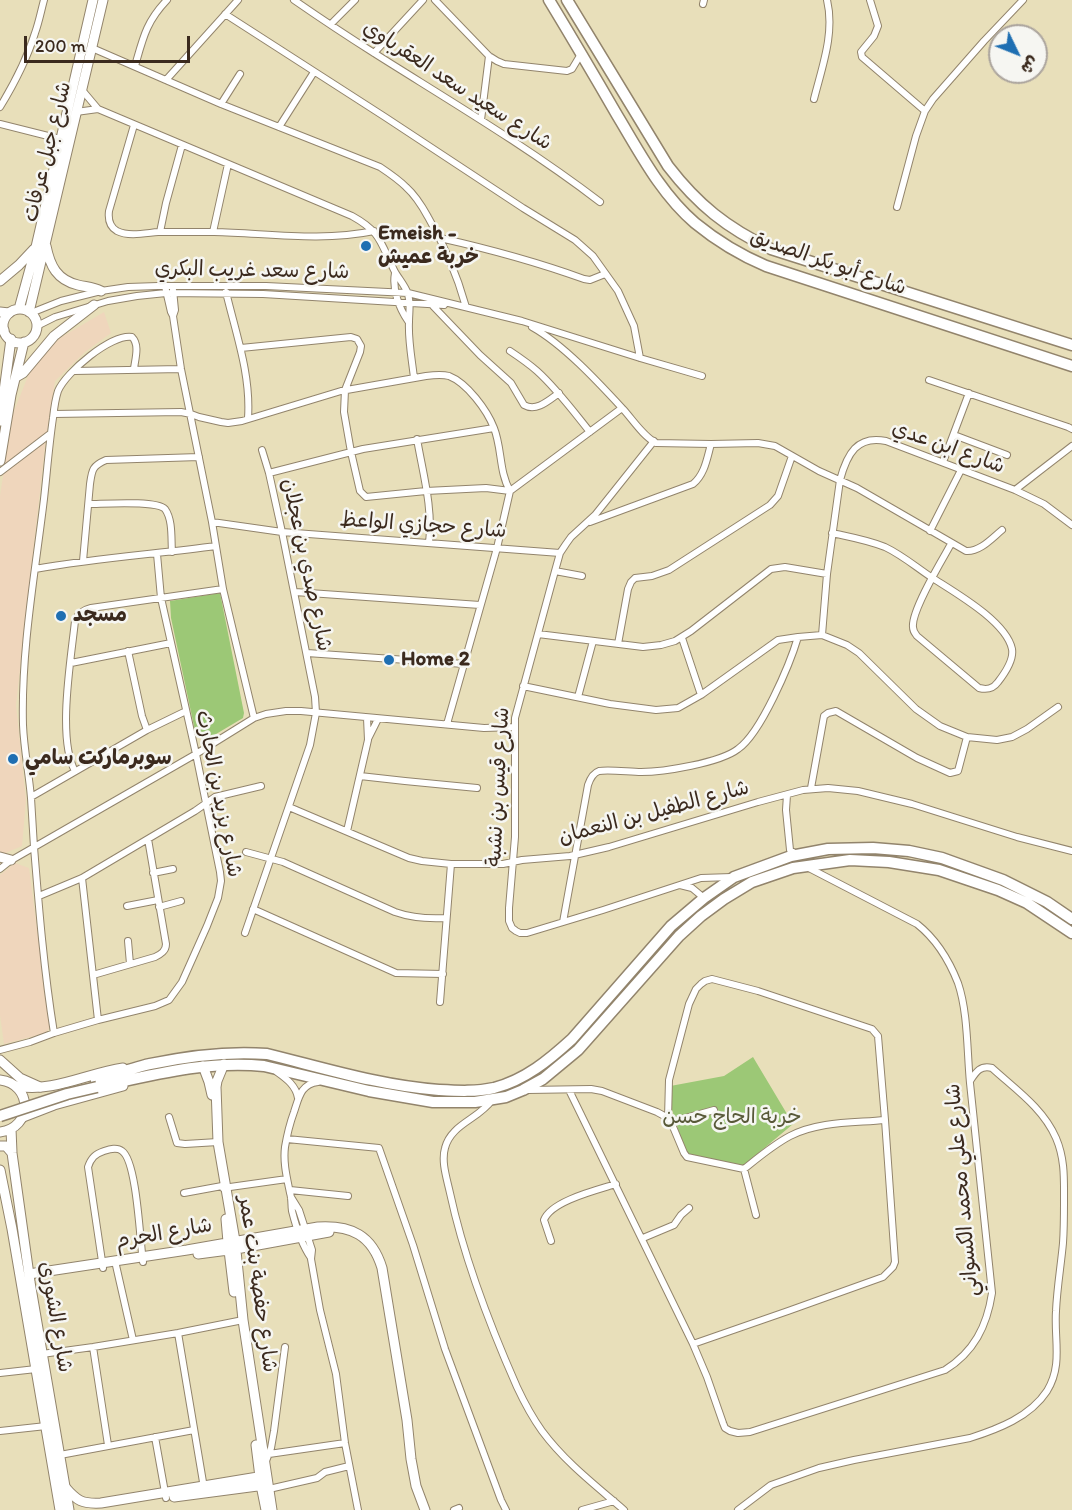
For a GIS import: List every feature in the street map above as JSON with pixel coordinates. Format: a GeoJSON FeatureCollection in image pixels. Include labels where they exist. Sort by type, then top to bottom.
{"type":"FeatureCollection","features":[{"type":"Feature","properties":{"kind":"highway","name":"شارع أبو بكر الصديق"},"geometry":{"type":"LineString","coordinates":[[549,0],[642,157],[668,194],[696,224],[738,254],[766,266],[1072,366]]}},
{"type":"Feature","properties":{"kind":"highway","name":"شارع أبو بكر الصديق"},"geometry":{"type":"LineString","coordinates":[[567,0],[668,166],[699,202],[729,226],[771,249],[1072,345]]}},
{"type":"Feature","properties":{"kind":"highway"},"geometry":{"type":"LineString","coordinates":[[0,1116],[96,1084],[222,1053],[267,1054],[390,1085],[470,1092],[494,1088],[530,1073],[556,1054],[572,1039],[671,926],[704,898],[734,877],[794,852],[873,848],[909,851],[942,858],[1003,880],[1047,902],[1072,919]]}},
{"type":"Feature","properties":{"kind":"highway"},"geometry":{"type":"LineString","coordinates":[[149,1070],[247,1064],[369,1091],[433,1102],[475,1102],[506,1097],[523,1090],[551,1073],[578,1050],[679,936],[701,916],[752,882],[806,866],[850,860],[889,862],[939,870],[998,890],[1027,903],[1072,933]]}},
{"type":"Feature","properties":{"kind":"highway"},"geometry":{"type":"LineString","coordinates":[[0,1110],[66,1088],[96,1084]]}},
{"type":"Feature","properties":{"kind":"main road","name":"شارع جبل عرفات"},"geometry":{"type":"LineString","coordinates":[[30,312],[60,139],[93,0]]}},
{"type":"Feature","properties":{"kind":"main road","name":"شارع جبل عرفات"},"geometry":{"type":"LineString","coordinates":[[10,311],[40,245],[82,90],[103,0]]}},
{"type":"Feature","properties":{"kind":"main road"},"geometry":{"type":"LineString","coordinates":[[0,281],[40,245],[57,274],[75,284],[101,291]]}},
{"type":"Feature","properties":{"kind":"main road"},"geometry":{"type":"LineString","coordinates":[[11,376],[23,372],[54,336],[94,305]]}},
{"type":"Feature","properties":{"kind":"main road"},"geometry":{"type":"LineString","coordinates":[[0,421],[11,376],[24,342],[33,336],[37,326],[30,312],[10,311],[2,330],[10,339],[24,342]]}},
{"type":"Feature","properties":{"kind":"main road"},"geometry":{"type":"LineString","coordinates":[[0,461],[11,395],[10,339]]}},
{"type":"Feature","properties":{"kind":"main road"},"geometry":{"type":"LineString","coordinates":[[0,357],[11,376]]}},
{"type":"Feature","properties":{"kind":"main road"},"geometry":{"type":"LineString","coordinates":[[0,857],[10,861]]}},
{"type":"Feature","properties":{"kind":"main road"},"geometry":{"type":"LineString","coordinates":[[0,1060],[20,1078],[44,1086]]}},
{"type":"Feature","properties":{"kind":"main road","name":"شارع حفصة بنت عمر"},"geometry":{"type":"LineString","coordinates":[[216,1142],[216,1087],[224,1064]]}},
{"type":"Feature","properties":{"kind":"main road"},"geometry":{"type":"LineString","coordinates":[[0,1065],[4,1080],[26,1088],[44,1086],[119,1068],[149,1070]]}},
{"type":"Feature","properties":{"kind":"main road","name":"شارع حفصة بنت عمر"},"geometry":{"type":"LineString","coordinates":[[203,1066],[212,1096],[240,1320],[265,1482],[272,1510]]}},
{"type":"Feature","properties":{"kind":"main road"},"geometry":{"type":"LineString","coordinates":[[22,1117],[54,1105],[121,1087],[149,1070]]}},
{"type":"Feature","properties":{"kind":"main road"},"geometry":{"type":"LineString","coordinates":[[0,1132],[11,1129],[22,1117],[25,1107],[23,1096],[17,1086]]}},
{"type":"Feature","properties":{"kind":"main road"},"geometry":{"type":"LineString","coordinates":[[44,1086],[38,1096],[39,1099],[43,1103],[54,1105]]}},
{"type":"Feature","properties":{"kind":"main road","name":"شارع الشورى"},"geometry":{"type":"LineString","coordinates":[[11,1129],[12,1153],[29,1276],[69,1510]]}},
{"type":"Feature","properties":{"kind":"main road"},"geometry":{"type":"LineString","coordinates":[[0,1146],[6,1146],[12,1153]]}},
{"type":"Feature","properties":{"kind":"main road","name":"شارع الشورى"},"geometry":{"type":"LineString","coordinates":[[0,1170],[9,1209],[60,1510]]}},
{"type":"Feature","properties":{"kind":"main road","name":"شارع الحرم"},"geometry":{"type":"LineString","coordinates":[[29,1276],[232,1245],[303,1233],[328,1226],[359,1234],[373,1246],[382,1268],[407,1420],[411,1459],[416,1486],[425,1510]]}},
{"type":"Feature","properties":{"kind":"main road","name":"شارع حفصة بنت عمر"},"geometry":{"type":"LineString","coordinates":[[240,1320],[265,1464],[266,1510]]}},
{"type":"Feature","properties":{"kind":"main road"},"geometry":{"type":"LineString","coordinates":[[95,1510],[166,1495],[265,1482]]}},
{"type":"Feature","properties":{"kind":"main road"},"geometry":{"type":"LineString","coordinates":[[65,1487],[76,1499],[86,1503],[166,1495]]}},
{"type":"Feature","properties":{"kind":"street"},"geometry":{"type":"LineString","coordinates":[[0,107],[27,54],[36,32],[44,0]]}},
{"type":"Feature","properties":{"kind":"street"},"geometry":{"type":"LineString","coordinates":[[135,66],[147,25],[167,0]]}},
{"type":"Feature","properties":{"kind":"street"},"geometry":{"type":"LineString","coordinates":[[166,80],[238,0]]}},
{"type":"Feature","properties":{"kind":"street","name":"شارع سعيد سعد العقرباوي"},"geometry":{"type":"LineString","coordinates":[[294,0],[561,172],[600,202]]}},
{"type":"Feature","properties":{"kind":"street"},"geometry":{"type":"LineString","coordinates":[[332,24],[355,0]]}},
{"type":"Feature","properties":{"kind":"street"},"geometry":{"type":"LineString","coordinates":[[374,53],[423,0]]}},
{"type":"Feature","properties":{"kind":"street"},"geometry":{"type":"LineString","coordinates":[[435,0],[489,56],[504,64],[567,71],[572,69],[581,54]]}},
{"type":"Feature","properties":{"kind":"street"},"geometry":{"type":"LineString","coordinates":[[814,99],[830,29],[827,0]]}},
{"type":"Feature","properties":{"kind":"street"},"geometry":{"type":"LineString","coordinates":[[870,0],[878,26],[874,36],[861,51],[861,57],[925,111]]}},
{"type":"Feature","properties":{"kind":"street"},"geometry":{"type":"LineString","coordinates":[[897,207],[925,111],[984,40],[1023,0]]}},
{"type":"Feature","properties":{"kind":"street"},"geometry":{"type":"LineString","coordinates":[[225,14],[575,240],[593,256],[618,291],[634,326],[640,358]]}},
{"type":"Feature","properties":{"kind":"street"},"geometry":{"type":"LineString","coordinates":[[92,48],[221,104],[380,167],[408,188],[416,198],[440,238],[458,278],[466,307]]}},
{"type":"Feature","properties":{"kind":"street"},"geometry":{"type":"LineString","coordinates":[[482,120],[489,56]]}},
{"type":"Feature","properties":{"kind":"street"},"geometry":{"type":"LineString","coordinates":[[279,127],[314,72]]}},
{"type":"Feature","properties":{"kind":"street"},"geometry":{"type":"LineString","coordinates":[[221,104],[240,74]]}},
{"type":"Feature","properties":{"kind":"street"},"geometry":{"type":"LineString","coordinates":[[82,90],[98,109],[352,216],[374,231],[408,294],[410,303],[408,321],[414,378]]}},
{"type":"Feature","properties":{"kind":"street"},"geometry":{"type":"LineString","coordinates":[[76,112],[98,109]]}},
{"type":"Feature","properties":{"kind":"street"},"geometry":{"type":"LineString","coordinates":[[0,124],[60,139]]}},
{"type":"Feature","properties":{"kind":"street"},"geometry":{"type":"LineString","coordinates":[[134,125],[109,211],[109,220],[118,231],[125,233],[213,232],[333,236],[374,231]]}},
{"type":"Feature","properties":{"kind":"street"},"geometry":{"type":"LineString","coordinates":[[160,232],[182,145]]}},
{"type":"Feature","properties":{"kind":"street"},"geometry":{"type":"LineString","coordinates":[[213,232],[228,164]]}},
{"type":"Feature","properties":{"kind":"street"},"geometry":{"type":"LineString","coordinates":[[440,238],[504,254],[584,279],[590,280],[605,274]]}},
{"type":"Feature","properties":{"kind":"street"},"geometry":{"type":"LineString","coordinates":[[395,273],[398,303],[408,321]]}},
{"type":"Feature","properties":{"kind":"street"},"geometry":{"type":"LineString","coordinates":[[173,286],[175,310],[173,316]]}},
{"type":"Feature","properties":{"kind":"street","name":"شارع سعد غريب البكري"},"geometry":{"type":"LineString","coordinates":[[37,326],[55,317],[94,305],[165,290],[173,286],[226,290],[396,293],[454,305]]}},
{"type":"Feature","properties":{"kind":"street","name":"شارع سعد غريب البكري"},"geometry":{"type":"LineString","coordinates":[[30,312],[61,301],[128,287],[165,290],[174,294],[226,290]]}},
{"type":"Feature","properties":{"kind":"street"},"geometry":{"type":"LineString","coordinates":[[165,290],[173,316],[223,589],[254,718]]}},
{"type":"Feature","properties":{"kind":"street"},"geometry":{"type":"LineString","coordinates":[[226,290],[241,348],[249,397],[248,418]]}},
{"type":"Feature","properties":{"kind":"street","name":"شارع سعد غريب البكري"},"geometry":{"type":"LineString","coordinates":[[308,292],[398,303],[454,305]]}},
{"type":"Feature","properties":{"kind":"street"},"geometry":{"type":"LineString","coordinates":[[454,305],[522,321],[702,376]]}},
{"type":"Feature","properties":{"kind":"street"},"geometry":{"type":"LineString","coordinates":[[433,306],[480,355],[511,383],[526,407],[540,406],[559,393]]}},
{"type":"Feature","properties":{"kind":"street"},"geometry":{"type":"LineString","coordinates":[[522,321],[561,348],[654,441],[711,444],[758,442],[775,446],[819,471],[857,488],[966,551],[972,552],[1002,530]]}},
{"type":"Feature","properties":{"kind":"street"},"geometry":{"type":"LineString","coordinates":[[54,1033],[45,963],[22,712],[27,636],[50,434],[58,390],[74,371],[105,344],[117,339],[132,337],[136,341],[134,369]]}},
{"type":"Feature","properties":{"kind":"street"},"geometry":{"type":"LineString","coordinates":[[241,348],[351,337],[357,339],[361,346],[360,352],[345,390],[344,412],[360,491],[366,497],[486,488],[510,491],[622,408]]}},
{"type":"Feature","properties":{"kind":"street"},"geometry":{"type":"LineString","coordinates":[[510,351],[536,370],[559,393],[590,432]]}},
{"type":"Feature","properties":{"kind":"street"},"geometry":{"type":"LineString","coordinates":[[74,371],[182,369]]}},
{"type":"Feature","properties":{"kind":"street"},"geometry":{"type":"LineString","coordinates":[[54,414],[181,412],[228,423],[242,421],[345,390],[439,375],[448,376],[457,381],[474,397],[494,428],[504,477],[510,491],[497,548],[447,724]]}},
{"type":"Feature","properties":{"kind":"street"},"geometry":{"type":"LineString","coordinates":[[929,380],[1072,429]]}},
{"type":"Feature","properties":{"kind":"street"},"geometry":{"type":"LineString","coordinates":[[944,462],[969,393]]}},
{"type":"Feature","properties":{"kind":"street","name":"شارع صدي بن عجلان"},"geometry":{"type":"LineString","coordinates":[[245,933],[310,745],[316,713],[307,653],[269,473],[351,452],[417,439],[494,428]]}},
{"type":"Feature","properties":{"kind":"street"},"geometry":{"type":"LineString","coordinates":[[0,472],[50,434]]}},
{"type":"Feature","properties":{"kind":"street"},"geometry":{"type":"LineString","coordinates":[[954,435],[1007,455]]}},
{"type":"Feature","properties":{"kind":"street"},"geometry":{"type":"LineString","coordinates":[[417,439],[431,520],[429,543]]}},
{"type":"Feature","properties":{"kind":"street","name":"شارع ابن عدي"},"geometry":{"type":"LineString","coordinates":[[840,480],[848,457],[867,440],[876,439],[944,462],[1015,490],[1044,504],[1072,525]]}},
{"type":"Feature","properties":{"kind":"street","name":"شارع قيس بن نشبة"},"geometry":{"type":"LineString","coordinates":[[654,441],[586,524],[571,537],[560,553],[518,707],[515,727],[516,823],[509,921],[512,928],[520,933],[527,933],[701,878],[734,877]]}},
{"type":"Feature","properties":{"kind":"street"},"geometry":{"type":"LineString","coordinates":[[586,524],[693,484],[703,473],[711,444]]}},
{"type":"Feature","properties":{"kind":"street"},"geometry":{"type":"LineString","coordinates":[[1015,490],[1072,446]]}},
{"type":"Feature","properties":{"kind":"street"},"geometry":{"type":"LineString","coordinates":[[262,450],[269,473]]}},
{"type":"Feature","properties":{"kind":"street"},"geometry":{"type":"LineString","coordinates":[[618,644],[631,582],[635,578],[652,576],[669,570],[770,505],[778,496],[792,456]]}},
{"type":"Feature","properties":{"kind":"street"},"geometry":{"type":"LineString","coordinates":[[83,561],[94,466],[106,460],[199,458]]}},
{"type":"Feature","properties":{"kind":"street"},"geometry":{"type":"LineString","coordinates":[[930,531],[961,470]]}},
{"type":"Feature","properties":{"kind":"street"},"geometry":{"type":"LineString","coordinates":[[822,635],[827,574],[840,480]]}},
{"type":"Feature","properties":{"kind":"street"},"geometry":{"type":"LineString","coordinates":[[839,492],[857,488]]}},
{"type":"Feature","properties":{"kind":"street"},"geometry":{"type":"LineString","coordinates":[[89,504],[145,503],[160,506],[166,511],[168,517],[172,552]]}},
{"type":"Feature","properties":{"kind":"street","name":"شارع حجازي الواعظ"},"geometry":{"type":"LineString","coordinates":[[212,522],[282,532],[560,553]]}},
{"type":"Feature","properties":{"kind":"street"},"geometry":{"type":"LineString","coordinates":[[832,533],[875,543],[888,549],[932,578],[949,588],[986,614],[1009,643],[1012,659],[995,687],[985,690],[979,688],[914,631],[914,617],[932,578],[951,544]]}},
{"type":"Feature","properties":{"kind":"street"},"geometry":{"type":"LineString","coordinates":[[35,569],[83,561],[216,546]]}},
{"type":"Feature","properties":{"kind":"street","name":"شارع يزيد بن الحارث"},"geometry":{"type":"LineString","coordinates":[[0,1050],[98,1020],[162,1004],[169,999],[182,982],[207,926],[220,889],[220,872],[161,598],[157,554]]}},
{"type":"Feature","properties":{"kind":"street"},"geometry":{"type":"LineString","coordinates":[[538,634],[643,647],[661,645],[682,638],[771,568],[785,567],[827,574]]}},
{"type":"Feature","properties":{"kind":"street"},"geometry":{"type":"LineString","coordinates":[[555,571],[582,576]]}},
{"type":"Feature","properties":{"kind":"street"},"geometry":{"type":"LineString","coordinates":[[75,771],[68,754],[67,703],[77,616],[82,611],[91,608],[223,589]]}},
{"type":"Feature","properties":{"kind":"street"},"geometry":{"type":"LineString","coordinates":[[295,592],[480,605]]}},
{"type":"Feature","properties":{"kind":"street"},"geometry":{"type":"LineString","coordinates":[[524,687],[609,704],[656,710],[678,708],[701,695],[778,640],[822,635],[847,645],[859,653],[916,709],[940,726],[968,737],[997,740],[1012,737],[1058,707]]}},
{"type":"Feature","properties":{"kind":"street"},"geometry":{"type":"LineString","coordinates":[[563,922],[588,785],[594,774],[604,771],[640,772],[669,769],[711,761],[739,749],[759,723],[789,662],[798,637]]}},
{"type":"Feature","properties":{"kind":"street"},"geometry":{"type":"LineString","coordinates":[[682,638],[701,695]]}},
{"type":"Feature","properties":{"kind":"street"},"geometry":{"type":"LineString","coordinates":[[578,697],[594,641]]}},
{"type":"Feature","properties":{"kind":"street"},"geometry":{"type":"LineString","coordinates":[[71,663],[171,644]]}},
{"type":"Feature","properties":{"kind":"street"},"geometry":{"type":"LineString","coordinates":[[128,651],[147,730]]}},
{"type":"Feature","properties":{"kind":"street"},"geometry":{"type":"LineString","coordinates":[[307,653],[464,664]]}},
{"type":"Feature","properties":{"kind":"street"},"geometry":{"type":"LineString","coordinates":[[31,796],[147,730],[186,711]]}},
{"type":"Feature","properties":{"kind":"street"},"geometry":{"type":"LineString","coordinates":[[0,869],[254,718],[266,714],[286,711],[484,728],[515,727]]}},
{"type":"Feature","properties":{"kind":"street"},"geometry":{"type":"LineString","coordinates":[[811,788],[824,716],[831,711],[836,711],[917,758],[950,773],[958,771],[968,737]]}},
{"type":"Feature","properties":{"kind":"street"},"geometry":{"type":"LineString","coordinates":[[367,718],[368,740]]}},
{"type":"Feature","properties":{"kind":"street"},"geometry":{"type":"LineString","coordinates":[[347,831],[368,740],[378,719]]}},
{"type":"Feature","properties":{"kind":"street"},"geometry":{"type":"LineString","coordinates":[[360,776],[477,788]]}},
{"type":"Feature","properties":{"kind":"street"},"geometry":{"type":"LineString","coordinates":[[39,896],[82,878],[210,800],[261,786]]}},
{"type":"Feature","properties":{"kind":"street","name":"شارع الطفيل بن النعمان"},"geometry":{"type":"LineString","coordinates":[[289,807],[409,858],[451,864],[503,864],[576,855],[728,810],[811,788],[828,788],[858,791],[912,804],[1017,837],[1072,851]]}},
{"type":"Feature","properties":{"kind":"street"},"geometry":{"type":"LineString","coordinates":[[771,863],[787,850],[789,842],[787,795]]}},
{"type":"Feature","properties":{"kind":"street"},"geometry":{"type":"LineString","coordinates":[[93,975],[155,957],[165,950],[166,944],[148,838]]}},
{"type":"Feature","properties":{"kind":"street"},"geometry":{"type":"LineString","coordinates":[[789,842],[794,852]]}},
{"type":"Feature","properties":{"kind":"street"},"geometry":{"type":"LineString","coordinates":[[246,852],[282,862],[395,912],[425,919],[446,918]]}},
{"type":"Feature","properties":{"kind":"street"},"geometry":{"type":"LineString","coordinates":[[0,862],[10,861]]}},
{"type":"Feature","properties":{"kind":"street"},"geometry":{"type":"LineString","coordinates":[[824,876],[823,870],[829,863]]}},
{"type":"Feature","properties":{"kind":"street"},"geometry":{"type":"LineString","coordinates":[[440,1002],[451,864]]}},
{"type":"Feature","properties":{"kind":"street","name":"شارع علي محمد الكسواني"},"geometry":{"type":"LineString","coordinates":[[570,1090],[693,1344],[723,1423],[730,1431],[750,1432],[945,1370],[959,1361],[978,1335],[990,1308],[992,1293],[963,1004],[958,985],[949,962],[929,933],[917,924],[806,866]]}},
{"type":"Feature","properties":{"kind":"street"},"geometry":{"type":"LineString","coordinates":[[153,873],[173,869]]}},
{"type":"Feature","properties":{"kind":"street"},"geometry":{"type":"LineString","coordinates":[[82,878],[98,1020]]}},
{"type":"Feature","properties":{"kind":"street"},"geometry":{"type":"LineString","coordinates":[[676,885],[692,888],[704,898]]}},
{"type":"Feature","properties":{"kind":"street"},"geometry":{"type":"LineString","coordinates":[[127,906],[158,900]]}},
{"type":"Feature","properties":{"kind":"street"},"geometry":{"type":"LineString","coordinates":[[159,908],[180,902]]}},
{"type":"Feature","properties":{"kind":"street"},"geometry":{"type":"LineString","coordinates":[[253,909],[396,973],[442,974]]}},
{"type":"Feature","properties":{"kind":"street"},"geometry":{"type":"LineString","coordinates":[[128,940],[130,964]]}},
{"type":"Feature","properties":{"kind":"street"},"geometry":{"type":"LineString","coordinates":[[693,1344],[883,1277],[893,1267],[894,1262],[885,1120],[878,1036],[874,1031],[758,991],[712,979],[696,988],[689,1004],[669,1080],[670,1120],[687,1157],[744,1169],[776,1145],[805,1130],[826,1125],[885,1120]]}},
{"type":"Feature","properties":{"kind":"street"},"geometry":{"type":"LineString","coordinates":[[738,1510],[771,1485],[819,1468],[987,1433],[1010,1422],[1040,1401],[1052,1381],[1057,1362],[1056,1313],[1064,1240],[1062,1155],[1050,1126],[1042,1114],[992,1068],[986,1066],[981,1068],[970,1082]]}},
{"type":"Feature","properties":{"kind":"street"},"geometry":{"type":"LineString","coordinates":[[272,1068],[292,1085],[297,1091],[298,1099]]}},
{"type":"Feature","properties":{"kind":"street"},"geometry":{"type":"LineString","coordinates":[[547,1090],[543,1085],[551,1073]]}},
{"type":"Feature","properties":{"kind":"street"},"geometry":{"type":"LineString","coordinates":[[326,1082],[309,1084],[304,1088],[298,1099],[284,1157],[290,1193],[299,1210],[306,1252],[311,1258],[320,1310],[336,1374],[345,1443],[358,1510]]}},
{"type":"Feature","properties":{"kind":"street"},"geometry":{"type":"LineString","coordinates":[[523,1090],[591,1089],[602,1091],[670,1120],[714,1110]]}},
{"type":"Feature","properties":{"kind":"street"},"geometry":{"type":"LineString","coordinates":[[492,1100],[485,1109],[452,1133],[444,1150],[448,1184],[460,1232],[480,1293],[517,1387],[532,1416],[562,1455],[624,1510]]}},
{"type":"Feature","properties":{"kind":"street"},"geometry":{"type":"LineString","coordinates":[[169,1117],[177,1143],[216,1142]]}},
{"type":"Feature","properties":{"kind":"street"},"geometry":{"type":"LineString","coordinates":[[287,1139],[379,1148],[413,1245],[445,1349],[506,1510]]}},
{"type":"Feature","properties":{"kind":"street"},"geometry":{"type":"LineString","coordinates":[[103,1265],[88,1167],[95,1154],[113,1148],[125,1153],[130,1166],[141,1228],[143,1259]]}},
{"type":"Feature","properties":{"kind":"street"},"geometry":{"type":"LineString","coordinates":[[744,1169],[756,1215]]}},
{"type":"Feature","properties":{"kind":"street"},"geometry":{"type":"LineString","coordinates":[[184,1193],[287,1179]]}},
{"type":"Feature","properties":{"kind":"street"},"geometry":{"type":"LineString","coordinates":[[551,1241],[544,1220],[550,1210],[558,1204],[616,1184]]}},
{"type":"Feature","properties":{"kind":"street"},"geometry":{"type":"LineString","coordinates":[[290,1193],[348,1196]]}},
{"type":"Feature","properties":{"kind":"street"},"geometry":{"type":"LineString","coordinates":[[643,1238],[671,1227],[689,1208]]}},
{"type":"Feature","properties":{"kind":"street"},"geometry":{"type":"LineString","coordinates":[[116,1264],[133,1340]]}},
{"type":"Feature","properties":{"kind":"street"},"geometry":{"type":"LineString","coordinates":[[42,1354],[178,1334],[240,1320]]}},
{"type":"Feature","properties":{"kind":"street"},"geometry":{"type":"LineString","coordinates":[[178,1334],[204,1489]]}},
{"type":"Feature","properties":{"kind":"street"},"geometry":{"type":"LineString","coordinates":[[93,1347],[108,1445]]}},
{"type":"Feature","properties":{"kind":"street"},"geometry":{"type":"LineString","coordinates":[[265,1464],[274,1431],[285,1347]]}},
{"type":"Feature","properties":{"kind":"street"},"geometry":{"type":"LineString","coordinates":[[0,1373],[36,1369]]}},
{"type":"Feature","properties":{"kind":"street"},"geometry":{"type":"LineString","coordinates":[[0,1431],[46,1426]]}},
{"type":"Feature","properties":{"kind":"street"},"geometry":{"type":"LineString","coordinates":[[60,1455],[194,1430]]}},
{"type":"Feature","properties":{"kind":"street"},"geometry":{"type":"LineString","coordinates":[[155,1437],[166,1495]]}},
{"type":"Feature","properties":{"kind":"street"},"geometry":{"type":"LineString","coordinates":[[269,1454],[345,1443]]}},
{"type":"Feature","properties":{"kind":"street"},"geometry":{"type":"LineString","coordinates":[[265,1482],[317,1478],[331,1470],[349,1466]]}},
{"type":"Feature","properties":{"kind":"street"},"geometry":{"type":"LineString","coordinates":[[582,1510],[614,1501]]}},
{"type":"Feature","properties":{"kind":"shaded area"},"geometry":{"type":"Polygon","coordinates":[[[104,312],[111,333],[85,352],[55,381],[46,438],[16,705],[26,800],[22,846],[3,854],[0,852],[0,496],[12,416],[32,366],[60,338],[104,312]]]}},
{"type":"Feature","properties":{"kind":"shaded area"},"geometry":{"type":"Polygon","coordinates":[[[15,863],[29,868],[50,1027],[46,1033],[4,1044],[0,1015],[0,875],[15,863]]]}},
{"type":"Feature","properties":{"kind":"green space"},"geometry":{"type":"Polygon","coordinates":[[[220,593],[244,713],[243,718],[206,740],[198,735],[194,726],[171,618],[170,601],[220,593]]]}},
{"type":"Feature","properties":{"kind":"green space","name":"خربة الحاج حسن"},"geometry":{"type":"Polygon","coordinates":[[[753,1057],[793,1124],[743,1166],[686,1155],[665,1087],[724,1076],[753,1057]]]}},
{"type":"Feature","properties":{"kind":"place","name":"Emeish - خربة عميش"},"geometry":{"type":"Point","coordinates":[366,246]}},
{"type":"Feature","properties":{"kind":"place","name":"مسجد"},"geometry":{"type":"Point","coordinates":[61,616]}},
{"type":"Feature","properties":{"kind":"place","name":"Home 2"},"geometry":{"type":"Point","coordinates":[389,660]}},
{"type":"Feature","properties":{"kind":"place","name":"سوبرماركت سامي"},"geometry":{"type":"Point","coordinates":[13,759]}}]}
